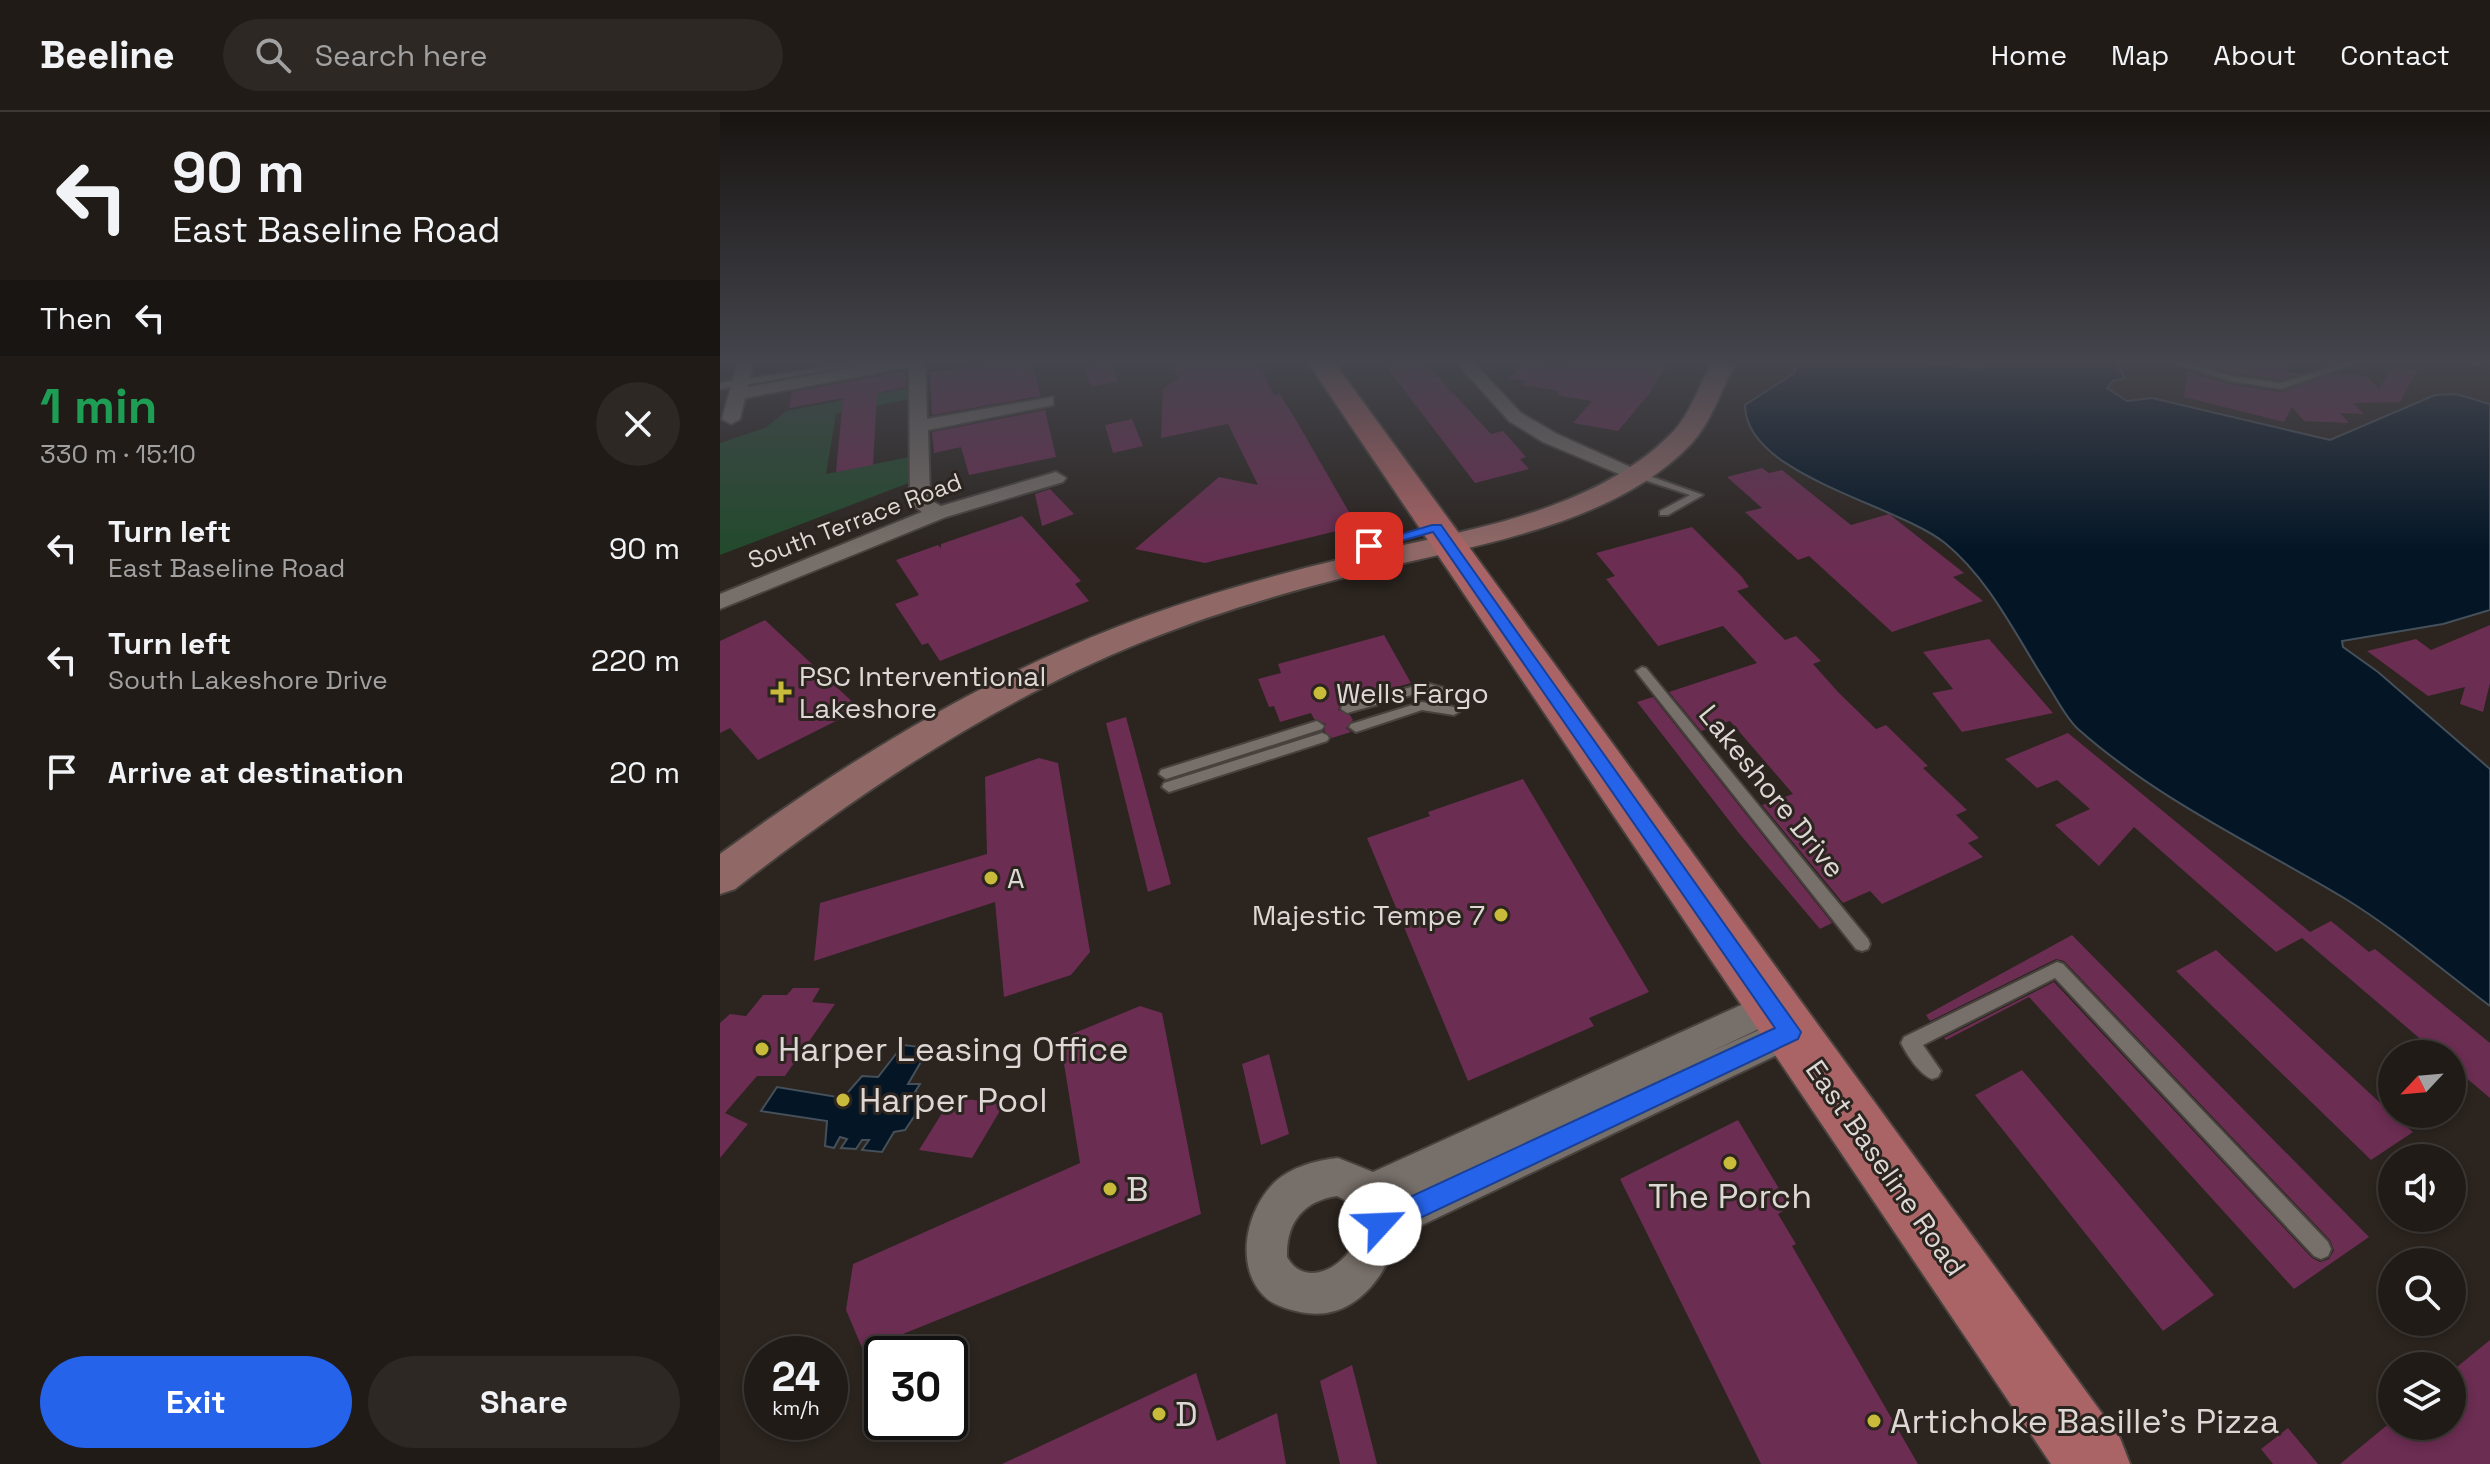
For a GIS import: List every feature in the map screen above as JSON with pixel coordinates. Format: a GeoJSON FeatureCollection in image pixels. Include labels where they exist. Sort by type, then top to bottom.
{"type":"FeatureCollection","features":[{"type":"Feature","properties":{"kind":"main road","name":"East Baseline Road"},"geometry":{"type":"LineString","coordinates":[[1364,424],[2094,1464]]}},
{"type":"Feature","properties":{"kind":"street"},"geometry":{"type":"LineString","coordinates":[[929,424],[919,426],[920,503],[939,513]]}},
{"type":"Feature","properties":{"kind":"street"},"geometry":{"type":"LineString","coordinates":[[1527,424],[1550,438],[1626,470]]}},
{"type":"Feature","properties":{"kind":"street"},"geometry":{"type":"LineString","coordinates":[[1626,470],[1663,424]]}},
{"type":"Feature","properties":{"kind":"street"},"geometry":{"type":"LineString","coordinates":[[720,877],[958,705],[1049,649],[1153,607],[1586,500],[1626,470],[1681,440],[1693,424]]}},
{"type":"Feature","properties":{"kind":"street","name":"South Terrace Road"},"geometry":{"type":"LineString","coordinates":[[720,602],[939,513],[1056,478]]}},
{"type":"Feature","properties":{"kind":"street"},"geometry":{"type":"LineString","coordinates":[[720,843],[841,759],[958,705]]}},
{"type":"Feature","properties":{"kind":"street"},"geometry":{"type":"LineString","coordinates":[[1375,1209],[1781,1019]]}},
{"type":"Feature","properties":{"kind":"lane"},"geometry":{"type":"LineString","coordinates":[[1626,470],[1698,495],[1664,513]]}},
{"type":"Feature","properties":{"kind":"lane","name":"Lakeshore Drive"},"geometry":{"type":"LineString","coordinates":[[1642,671],[1862,944]]}},
{"type":"Feature","properties":{"kind":"lane"},"geometry":{"type":"LineString","coordinates":[[1426,687],[1449,701],[1422,706],[1352,719],[1426,687]]}},
{"type":"Feature","properties":{"kind":"lane"},"geometry":{"type":"LineString","coordinates":[[1318,730],[1167,777],[1318,730]]}},
{"type":"Feature","properties":{"kind":"lane"},"geometry":{"type":"LineString","coordinates":[[1932,1071],[1910,1043],[2057,969],[2321,1249]]}},
{"type":"Feature","properties":{"kind":"green space"},"geometry":{"type":"Polygon","coordinates":[[[770,424],[834,424],[826,474],[919,455],[919,479],[720,555],[720,443],[770,424]]]}},
{"type":"Feature","properties":{"kind":"water"},"geometry":{"type":"Polygon","coordinates":[[[1751,424],[2263,424],[2330,440],[2367,424],[2490,424],[2490,610],[2443,624],[2342,641],[2343,647],[2378,672],[2490,769],[2490,1006],[2363,910],[2207,820],[2109,754],[2078,729],[2066,714],[1989,591],[1945,543],[1922,528],[1795,469],[1769,450],[1751,424]]]}},
{"type":"Feature","properties":{"kind":"water","name":"Harper Pool"},"geometry":{"type":"Polygon","coordinates":[[[903,1045],[929,1048],[908,1084],[920,1084],[915,1092],[922,1094],[916,1102],[922,1105],[905,1130],[894,1132],[882,1152],[862,1150],[869,1140],[862,1140],[856,1149],[841,1148],[847,1139],[840,1137],[834,1148],[825,1146],[827,1121],[761,1111],[777,1087],[843,1098],[862,1076],[878,1077],[903,1045]]]}},
{"type":"Feature","properties":{"kind":"building"},"geometry":{"type":"Polygon","coordinates":[[[841,424],[875,424],[873,465],[836,472],[841,424]]]}},
{"type":"Feature","properties":{"kind":"building"},"geometry":{"type":"Polygon","coordinates":[[[973,424],[1048,424],[1056,457],[969,475],[961,447],[934,453],[932,432],[973,424]]]}},
{"type":"Feature","properties":{"kind":"building"},"geometry":{"type":"Polygon","coordinates":[[[1134,424],[1143,446],[1113,453],[1105,425],[1134,424]]]}},
{"type":"Feature","properties":{"kind":"building"},"geometry":{"type":"Polygon","coordinates":[[[1162,424],[1228,424],[1161,438],[1162,424]]]}},
{"type":"Feature","properties":{"kind":"building"},"geometry":{"type":"Polygon","coordinates":[[[1228,424],[1298,424],[1357,526],[1205,563],[1135,549],[1219,477],[1258,485],[1228,424]]]}},
{"type":"Feature","properties":{"kind":"building"},"geometry":{"type":"Polygon","coordinates":[[[1430,424],[1482,424],[1491,434],[1503,431],[1526,457],[1520,459],[1529,469],[1475,483],[1430,424]]]}},
{"type":"Feature","properties":{"kind":"building"},"geometry":{"type":"Polygon","coordinates":[[[1579,424],[1624,424],[1618,431],[1579,424]]]}},
{"type":"Feature","properties":{"kind":"building"},"geometry":{"type":"Polygon","coordinates":[[[1762,468],[1769,473],[1782,470],[1851,525],[1889,514],[1964,573],[1953,577],[1983,601],[1892,632],[1809,556],[1798,560],[1745,512],[1762,508],[1727,477],[1762,468]]]}},
{"type":"Feature","properties":{"kind":"building"},"geometry":{"type":"Polygon","coordinates":[[[1050,489],[1074,514],[1042,526],[1035,494],[1050,489]]]}},
{"type":"Feature","properties":{"kind":"building"},"geometry":{"type":"Polygon","coordinates":[[[1022,516],[1081,581],[1075,584],[1089,601],[940,661],[928,643],[922,645],[895,604],[919,595],[896,560],[938,545],[941,548],[941,544],[1022,516]]]}},
{"type":"Feature","properties":{"kind":"building"},"geometry":{"type":"Polygon","coordinates":[[[1692,527],[1749,587],[1737,591],[1785,640],[1796,636],[1821,661],[1813,664],[1839,693],[1876,729],[1886,725],[1928,766],[1923,768],[1967,810],[1956,815],[1979,838],[1968,843],[1983,857],[1882,904],[1870,891],[1843,903],[1762,805],[1793,794],[1730,721],[1701,731],[1669,692],[1757,663],[1723,626],[1658,646],[1606,579],[1615,576],[1596,553],[1692,527]]]}},
{"type":"Feature","properties":{"kind":"building","name":"PSC Interventional Lakeshore"},"geometry":{"type":"Polygon","coordinates":[[[765,620],[860,709],[758,760],[730,728],[720,733],[720,641],[765,620]]]}},
{"type":"Feature","properties":{"kind":"building"},"geometry":{"type":"Polygon","coordinates":[[[2490,625],[2490,683],[2483,712],[2460,704],[2465,687],[2428,696],[2367,651],[2416,639],[2431,650],[2490,625]]]}},
{"type":"Feature","properties":{"kind":"building","name":"Wells Fargo"},"geometry":{"type":"Polygon","coordinates":[[[1384,635],[1411,683],[1341,703],[1338,710],[1350,715],[1353,720],[1346,728],[1351,732],[1332,738],[1324,731],[1326,724],[1314,719],[1311,713],[1280,722],[1274,706],[1269,707],[1258,679],[1281,673],[1278,664],[1384,635]]]}},
{"type":"Feature","properties":{"kind":"building"},"geometry":{"type":"Polygon","coordinates":[[[1989,639],[2053,713],[1962,732],[1932,693],[1953,689],[1923,652],[1989,639]]]}},
{"type":"Feature","properties":{"kind":"building"},"geometry":{"type":"Polygon","coordinates":[[[1653,697],[1832,923],[1820,929],[1738,832],[1637,702],[1653,697]]]}},
{"type":"Feature","properties":{"kind":"building"},"geometry":{"type":"Polygon","coordinates":[[[1126,717],[1171,884],[1148,892],[1106,723],[1126,717]]]}},
{"type":"Feature","properties":{"kind":"building"},"geometry":{"type":"Polygon","coordinates":[[[2068,733],[2310,932],[2331,921],[2369,952],[2375,949],[2490,1043],[2490,1098],[2466,1078],[2466,1040],[2422,1040],[2302,938],[2276,952],[2134,827],[2099,866],[2055,825],[2090,809],[2057,780],[2037,788],[2005,759],[2068,733]]]}},
{"type":"Feature","properties":{"kind":"building","name":"A"},"geometry":{"type":"Polygon","coordinates":[[[1039,758],[1058,763],[1090,952],[1071,975],[1004,997],[995,902],[814,961],[820,903],[987,854],[985,777],[1039,758]]]}},
{"type":"Feature","properties":{"kind":"building","name":"Majestic Tempe 7"},"geometry":{"type":"Polygon","coordinates":[[[1523,779],[1649,992],[1589,1018],[1594,1026],[1468,1081],[1367,838],[1430,816],[1428,812],[1523,779]]]}},
{"type":"Feature","properties":{"kind":"building"},"geometry":{"type":"Polygon","coordinates":[[[2072,935],[2369,1237],[2294,1289],[2029,997],[1946,1040],[1944,1038],[2054,982],[2312,1258],[2320,1262],[2329,1259],[2334,1250],[2330,1240],[2064,961],[2056,959],[1930,1021],[1926,1015],[2072,935]]]}},
{"type":"Feature","properties":{"kind":"building"},"geometry":{"type":"Polygon","coordinates":[[[2216,950],[2378,1101],[2378,1128],[2408,1128],[2413,1132],[2395,1144],[2378,1144],[2378,1155],[2371,1160],[2176,971],[2216,950]]]}},
{"type":"Feature","properties":{"kind":"building","name":"Harper Leasing Office"},"geometry":{"type":"Polygon","coordinates":[[[793,988],[820,988],[812,1002],[835,1004],[785,1076],[757,1076],[725,1113],[748,1124],[720,1158],[720,1023],[730,1014],[746,1016],[763,995],[787,995],[793,988]]]}},
{"type":"Feature","properties":{"kind":"building","name":"B"},"geometry":{"type":"Polygon","coordinates":[[[1140,1006],[1162,1013],[1201,1214],[898,1336],[864,1336],[863,1350],[846,1310],[853,1264],[1080,1163],[1060,1039],[1140,1006]]]}},
{"type":"Feature","properties":{"kind":"building"},"geometry":{"type":"Polygon","coordinates":[[[1269,1054],[1289,1134],[1261,1145],[1242,1064],[1269,1054]]]}},
{"type":"Feature","properties":{"kind":"building"},"geometry":{"type":"Polygon","coordinates":[[[2022,1070],[2214,1295],[2163,1331],[1975,1095],[2022,1070]]]}},
{"type":"Feature","properties":{"kind":"building"},"geometry":{"type":"Polygon","coordinates":[[[952,1097],[1004,1104],[972,1158],[919,1150],[952,1097]]]}},
{"type":"Feature","properties":{"kind":"building"},"geometry":{"type":"Polygon","coordinates":[[[1738,1120],[1790,1207],[1778,1214],[1796,1244],[1792,1246],[1918,1464],[1761,1464],[1620,1179],[1738,1120]]]}},
{"type":"Feature","properties":{"kind":"building"},"geometry":{"type":"Polygon","coordinates":[[[2490,1340],[2490,1464],[2340,1464],[2378,1433],[2378,1440],[2466,1440],[2466,1360],[2490,1340]]]}},
{"type":"Feature","properties":{"kind":"building"},"geometry":{"type":"Polygon","coordinates":[[[1352,1365],[1377,1464],[1340,1464],[1320,1381],[1352,1365]]]}},
{"type":"Feature","properties":{"kind":"building","name":"D"},"geometry":{"type":"Polygon","coordinates":[[[1196,1373],[1217,1441],[1277,1413],[1286,1464],[1002,1464],[1196,1373]]]}},
{"type":"Feature","properties":{"kind":"building"},"geometry":{"type":"Polygon","coordinates":[[[2288,1428],[2318,1464],[2273,1464],[2261,1449],[2288,1428]]]}},
{"type":"Feature","properties":{"kind":"place","name":"PSC Interventional Lakeshore"},"geometry":{"type":"Point","coordinates":[781,692]}},
{"type":"Feature","properties":{"kind":"place","name":"Wells Fargo"},"geometry":{"type":"Point","coordinates":[1320,693]}},
{"type":"Feature","properties":{"kind":"place","name":"A"},"geometry":{"type":"Point","coordinates":[991,878]}},
{"type":"Feature","properties":{"kind":"place","name":"Majestic Tempe 7"},"geometry":{"type":"Point","coordinates":[1501,915]}},
{"type":"Feature","properties":{"kind":"place","name":"Harper Leasing Office"},"geometry":{"type":"Point","coordinates":[762,1049]}},
{"type":"Feature","properties":{"kind":"place","name":"Harper Pool"},"geometry":{"type":"Point","coordinates":[843,1100]}},
{"type":"Feature","properties":{"kind":"place","name":"The Porch"},"geometry":{"type":"Point","coordinates":[1730,1163]}},
{"type":"Feature","properties":{"kind":"place","name":"B"},"geometry":{"type":"Point","coordinates":[1110,1189]}},
{"type":"Feature","properties":{"kind":"place","name":"D"},"geometry":{"type":"Point","coordinates":[1159,1414]}},
{"type":"Feature","properties":{"kind":"place","name":"Artichoke Basille's Pizza"},"geometry":{"type":"Point","coordinates":[1874,1421]}},
{"type":"Feature","properties":{"kind":"route"},"geometry":{"type":"LineString","coordinates":[[1369,546],[1436,527],[1790,1032],[1380,1224]]}}]}
